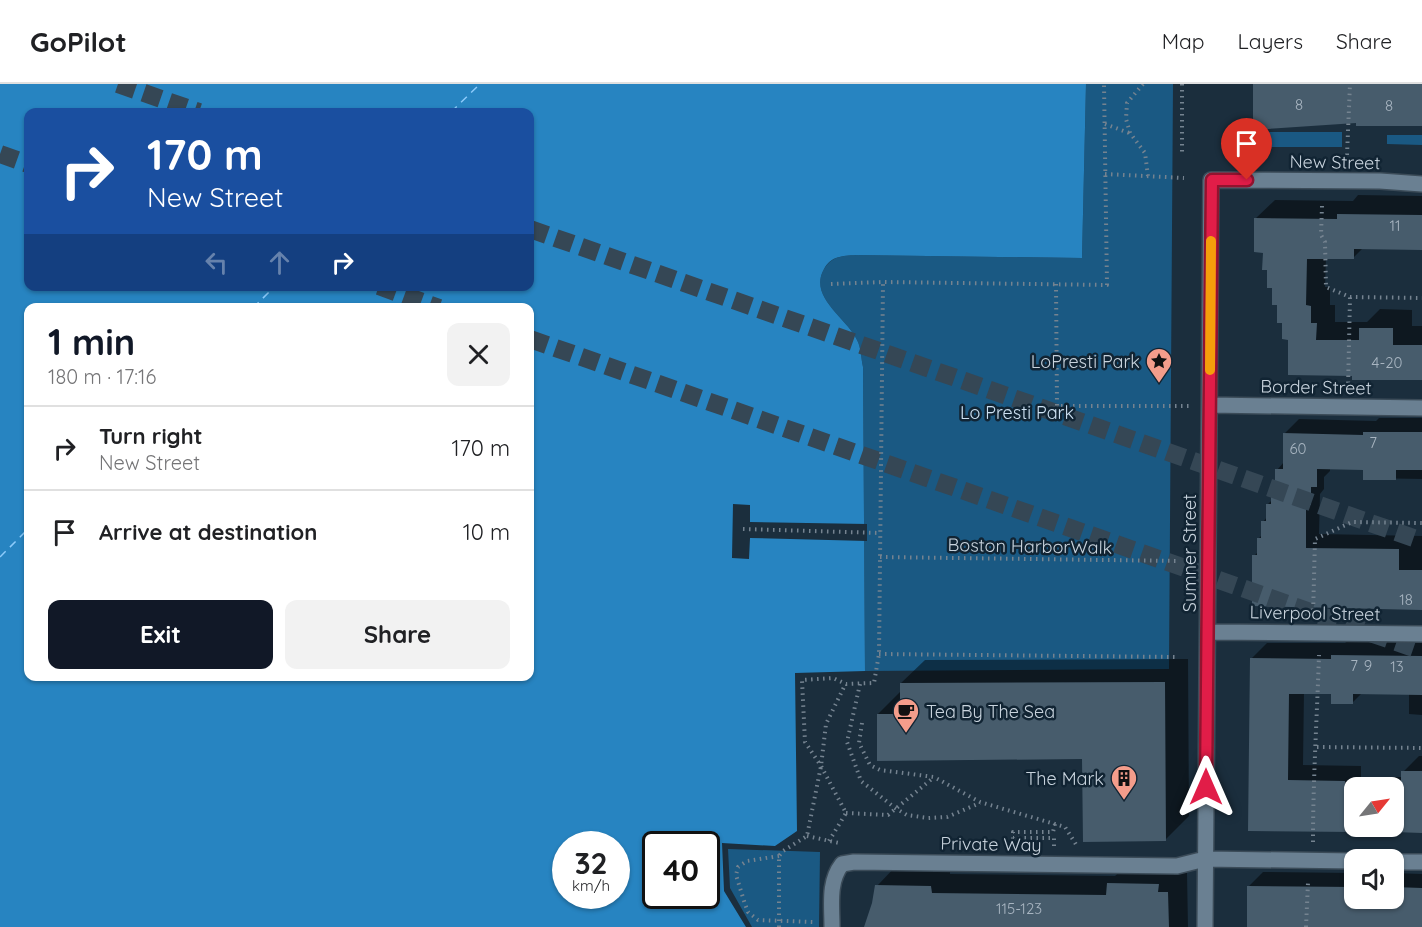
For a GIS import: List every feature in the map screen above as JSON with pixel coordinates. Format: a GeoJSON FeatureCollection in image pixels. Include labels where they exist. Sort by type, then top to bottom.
{"type":"FeatureCollection","features":[{"type":"Feature","properties":{"kind":"street","name":"New Street"},"geometry":{"type":"LineString","coordinates":[[1212,180],[1380,181],[1422,184]]}},
{"type":"Feature","properties":{"kind":"street","name":"Sumner Street"},"geometry":{"type":"LineString","coordinates":[[1205,927],[1212,180]]}},
{"type":"Feature","properties":{"kind":"street","name":"Border Street"},"geometry":{"type":"LineString","coordinates":[[1210,405],[1422,408]]}},
{"type":"Feature","properties":{"kind":"street","name":"Liverpool Street"},"geometry":{"type":"LineString","coordinates":[[1208,632],[1422,634]]}},
{"type":"Feature","properties":{"kind":"street"},"geometry":{"type":"LineString","coordinates":[[1205,859],[1344,861]]}},
{"type":"Feature","properties":{"kind":"street","name":"Private Way"},"geometry":{"type":"LineString","coordinates":[[827,925],[835,873],[843,864],[854,862],[1177,866],[1205,859]]}},
{"type":"Feature","properties":{"kind":"street"},"geometry":{"type":"LineString","coordinates":[[1404,861],[1422,862]]}},
{"type":"Feature","properties":{"kind":"path"},"geometry":{"type":"LineString","coordinates":[[831,284],[883,282],[1107,285],[1104,84]]}},
{"type":"Feature","properties":{"kind":"path"},"geometry":{"type":"LineString","coordinates":[[1143,84],[1127,102],[1126,119],[1130,133],[1144,153],[1148,176]]}},
{"type":"Feature","properties":{"kind":"path"},"geometry":{"type":"LineString","coordinates":[[1182,84],[1182,153]]}},
{"type":"Feature","properties":{"kind":"path"},"geometry":{"type":"LineString","coordinates":[[1347,155],[1350,84]]}},
{"type":"Feature","properties":{"kind":"path"},"geometry":{"type":"LineString","coordinates":[[1105,124],[1130,133]]}},
{"type":"Feature","properties":{"kind":"path"},"geometry":{"type":"LineString","coordinates":[[1105,174],[1184,178]]}},
{"type":"Feature","properties":{"kind":"path"},"geometry":{"type":"LineString","coordinates":[[1322,206],[1321,235],[1325,242],[1326,287],[1350,297],[1422,298]]}},
{"type":"Feature","properties":{"kind":"path"},"geometry":{"type":"LineString","coordinates":[[846,813],[821,765],[805,742],[802,680],[833,678],[846,684],[874,683],[879,654],[883,282]]}},
{"type":"Feature","properties":{"kind":"path"},"geometry":{"type":"LineString","coordinates":[[1056,284],[1057,406],[1210,405]]}},
{"type":"Feature","properties":{"kind":"path"},"geometry":{"type":"LineString","coordinates":[[1348,389],[1350,297]]}},
{"type":"Feature","properties":{"kind":"path"},"geometry":{"type":"LineString","coordinates":[[1313,616],[1315,539],[1352,522],[1422,523]]}},
{"type":"Feature","properties":{"kind":"path"},"geometry":{"type":"LineString","coordinates":[[743,529],[880,533]]}},
{"type":"Feature","properties":{"kind":"path","name":"Boston HarborWalk"},"geometry":{"type":"LineString","coordinates":[[880,557],[1180,561]]}},
{"type":"Feature","properties":{"kind":"path"},"geometry":{"type":"LineString","coordinates":[[879,654],[1177,657]]}},
{"type":"Feature","properties":{"kind":"path"},"geometry":{"type":"LineString","coordinates":[[1313,842],[1319,655]]}},
{"type":"Feature","properties":{"kind":"path"},"geometry":{"type":"LineString","coordinates":[[807,836],[821,765],[826,724],[846,684]]}},
{"type":"Feature","properties":{"kind":"path"},"geometry":{"type":"LineString","coordinates":[[860,684],[847,742],[861,781],[907,815],[928,818],[947,817],[980,802]]}},
{"type":"Feature","properties":{"kind":"path"},"geometry":{"type":"LineString","coordinates":[[862,723],[859,742],[870,765],[880,770],[934,777],[980,802],[1065,827],[1078,847]]}},
{"type":"Feature","properties":{"kind":"path"},"geometry":{"type":"LineString","coordinates":[[1317,747],[1422,748]]}},
{"type":"Feature","properties":{"kind":"path"},"geometry":{"type":"LineString","coordinates":[[846,813],[888,815],[934,777]]}},
{"type":"Feature","properties":{"kind":"path"},"geometry":{"type":"LineString","coordinates":[[829,841],[846,813]]}},
{"type":"Feature","properties":{"kind":"path"},"geometry":{"type":"LineString","coordinates":[[1054,846],[1054,838],[1013,838],[1013,832],[1053,832],[1055,824]]}},
{"type":"Feature","properties":{"kind":"path"},"geometry":{"type":"LineString","coordinates":[[779,927],[779,856],[807,836],[839,843]]}},
{"type":"Feature","properties":{"kind":"path"},"geometry":{"type":"LineString","coordinates":[[779,856],[747,861],[738,867],[736,875],[748,912],[758,920],[827,925]]}},
{"type":"Feature","properties":{"kind":"path"},"geometry":{"type":"LineString","coordinates":[[1305,927],[1308,883]]}},
{"type":"Feature","properties":{"kind":"green space","name":"Lo Presti Park"},"geometry":{"type":"Polygon","coordinates":[[[1086,84],[1173,84],[1169,669],[865,671],[863,367],[857,340],[825,298],[820,279],[827,265],[842,256],[1082,258],[1086,84]]]}},
{"type":"Feature","properties":{"kind":"green space"},"geometry":{"type":"Polygon","coordinates":[[[1252,132],[1342,132],[1342,147],[1254,147],[1252,132]]]}},
{"type":"Feature","properties":{"kind":"green space"},"geometry":{"type":"Polygon","coordinates":[[[1387,135],[1422,135],[1422,145],[1387,144],[1387,135]]]}},
{"type":"Feature","properties":{"kind":"green space"},"geometry":{"type":"Polygon","coordinates":[[[728,849],[820,852],[819,927],[752,927],[730,888],[728,849]]]}},
{"type":"Feature","properties":{"kind":"shaded area"},"geometry":{"type":"Polygon","coordinates":[[[0,84],[1086,84],[1082,258],[856,255],[834,259],[824,269],[820,279],[821,289],[831,307],[857,340],[863,367],[865,671],[795,673],[797,831],[775,846],[722,843],[724,891],[746,927],[0,927],[0,84]]]}},
{"type":"Feature","properties":{"kind":"pier"},"geometry":{"type":"Polygon","coordinates":[[[733,504],[750,505],[750,522],[867,524],[867,541],[750,538],[749,559],[732,558],[733,504]]]}},
{"type":"Feature","properties":{"kind":"building"},"geometry":{"type":"Polygon","coordinates":[[[1253,84],[1422,84],[1422,126],[1356,126],[1356,123],[1253,130],[1253,84]]]}},
{"type":"Feature","properties":{"kind":"building"},"geometry":{"type":"Polygon","coordinates":[[[1337,214],[1422,215],[1422,250],[1354,249],[1354,259],[1307,259],[1306,305],[1311,306],[1311,323],[1317,323],[1316,340],[1359,340],[1359,328],[1393,328],[1393,345],[1422,345],[1422,380],[1352,380],[1352,376],[1288,375],[1288,340],[1282,339],[1282,323],[1277,323],[1277,305],[1272,305],[1272,288],[1267,288],[1267,270],[1262,270],[1263,253],[1254,252],[1254,218],[1337,219],[1337,214]]]}},
{"type":"Feature","properties":{"kind":"building"},"geometry":{"type":"Polygon","coordinates":[[[1363,432],[1422,432],[1422,470],[1396,470],[1396,480],[1363,480],[1363,470],[1317,469],[1317,487],[1311,487],[1311,505],[1306,505],[1306,548],[1399,549],[1399,570],[1422,570],[1422,610],[1252,606],[1252,555],[1257,555],[1257,538],[1261,538],[1261,521],[1266,521],[1266,504],[1271,504],[1271,486],[1275,487],[1275,469],[1283,469],[1283,433],[1363,435],[1363,432]]]}},
{"type":"Feature","properties":{"kind":"building"},"geometry":{"type":"Polygon","coordinates":[[[1331,655],[1422,656],[1422,695],[1353,694],[1353,704],[1331,704],[1331,694],[1289,694],[1288,780],[1344,781],[1344,832],[1248,831],[1250,658],[1331,659],[1331,655]]]}},
{"type":"Feature","properties":{"kind":"building","name":"The Mark"},"geometry":{"type":"Polygon","coordinates":[[[1165,682],[1166,841],[1083,842],[1082,759],[877,761],[877,714],[900,714],[900,683],[1165,682]]]}},
{"type":"Feature","properties":{"kind":"building"},"geometry":{"type":"Polygon","coordinates":[[[1401,771],[1422,771],[1422,833],[1404,832],[1404,777],[1401,777],[1401,771]]]}},
{"type":"Feature","properties":{"kind":"building"},"geometry":{"type":"Polygon","coordinates":[[[1107,883],[1159,884],[1158,892],[1168,892],[1169,927],[864,927],[875,885],[931,886],[932,893],[1106,895],[1107,883]]]}},
{"type":"Feature","properties":{"kind":"building"},"geometry":{"type":"Polygon","coordinates":[[[1247,886],[1344,887],[1344,909],[1404,909],[1404,887],[1422,888],[1422,927],[1247,927],[1247,886]]]}},
{"type":"Feature","properties":{"kind":"ferry route"},"geometry":{"type":"LineString","coordinates":[[455,108],[480,84]]}},
{"type":"Feature","properties":{"kind":"ferry route"},"geometry":{"type":"LineString","coordinates":[[258,303],[270,291]]}},
{"type":"Feature","properties":{"kind":"ferry route"},"geometry":{"type":"LineString","coordinates":[[0,557],[24,533]]}},
{"type":"Feature","properties":{"kind":"tunnel"},"geometry":{"type":"LineString","coordinates":[[118,84],[187,108]]}},
{"type":"Feature","properties":{"kind":"tunnel"},"geometry":{"type":"LineString","coordinates":[[0,154],[24,163]]}},
{"type":"Feature","properties":{"kind":"tunnel"},"geometry":{"type":"LineString","coordinates":[[534,230],[1422,541]]}},
{"type":"Feature","properties":{"kind":"tunnel"},"geometry":{"type":"LineString","coordinates":[[393,291],[425,303]]}},
{"type":"Feature","properties":{"kind":"tunnel"},"geometry":{"type":"LineString","coordinates":[[534,340],[1422,651]]}},
{"type":"Feature","properties":{"kind":"slow traffic"},"geometry":{"type":"LineString","coordinates":[[1210,370],[1211,241]]}},
{"type":"Feature","properties":{"kind":"place","name":"LoPresti Park"},"geometry":{"type":"Point","coordinates":[1159,384]}},
{"type":"Feature","properties":{"kind":"place","name":"Tea By The Sea"},"geometry":{"type":"Point","coordinates":[906,734]}},
{"type":"Feature","properties":{"kind":"place","name":"The Mark"},"geometry":{"type":"Point","coordinates":[1124,801]}},
{"type":"Feature","properties":{"kind":"route"},"geometry":{"type":"LineString","coordinates":[[1206,787],[1212,180],[1247,180]]}}]}
